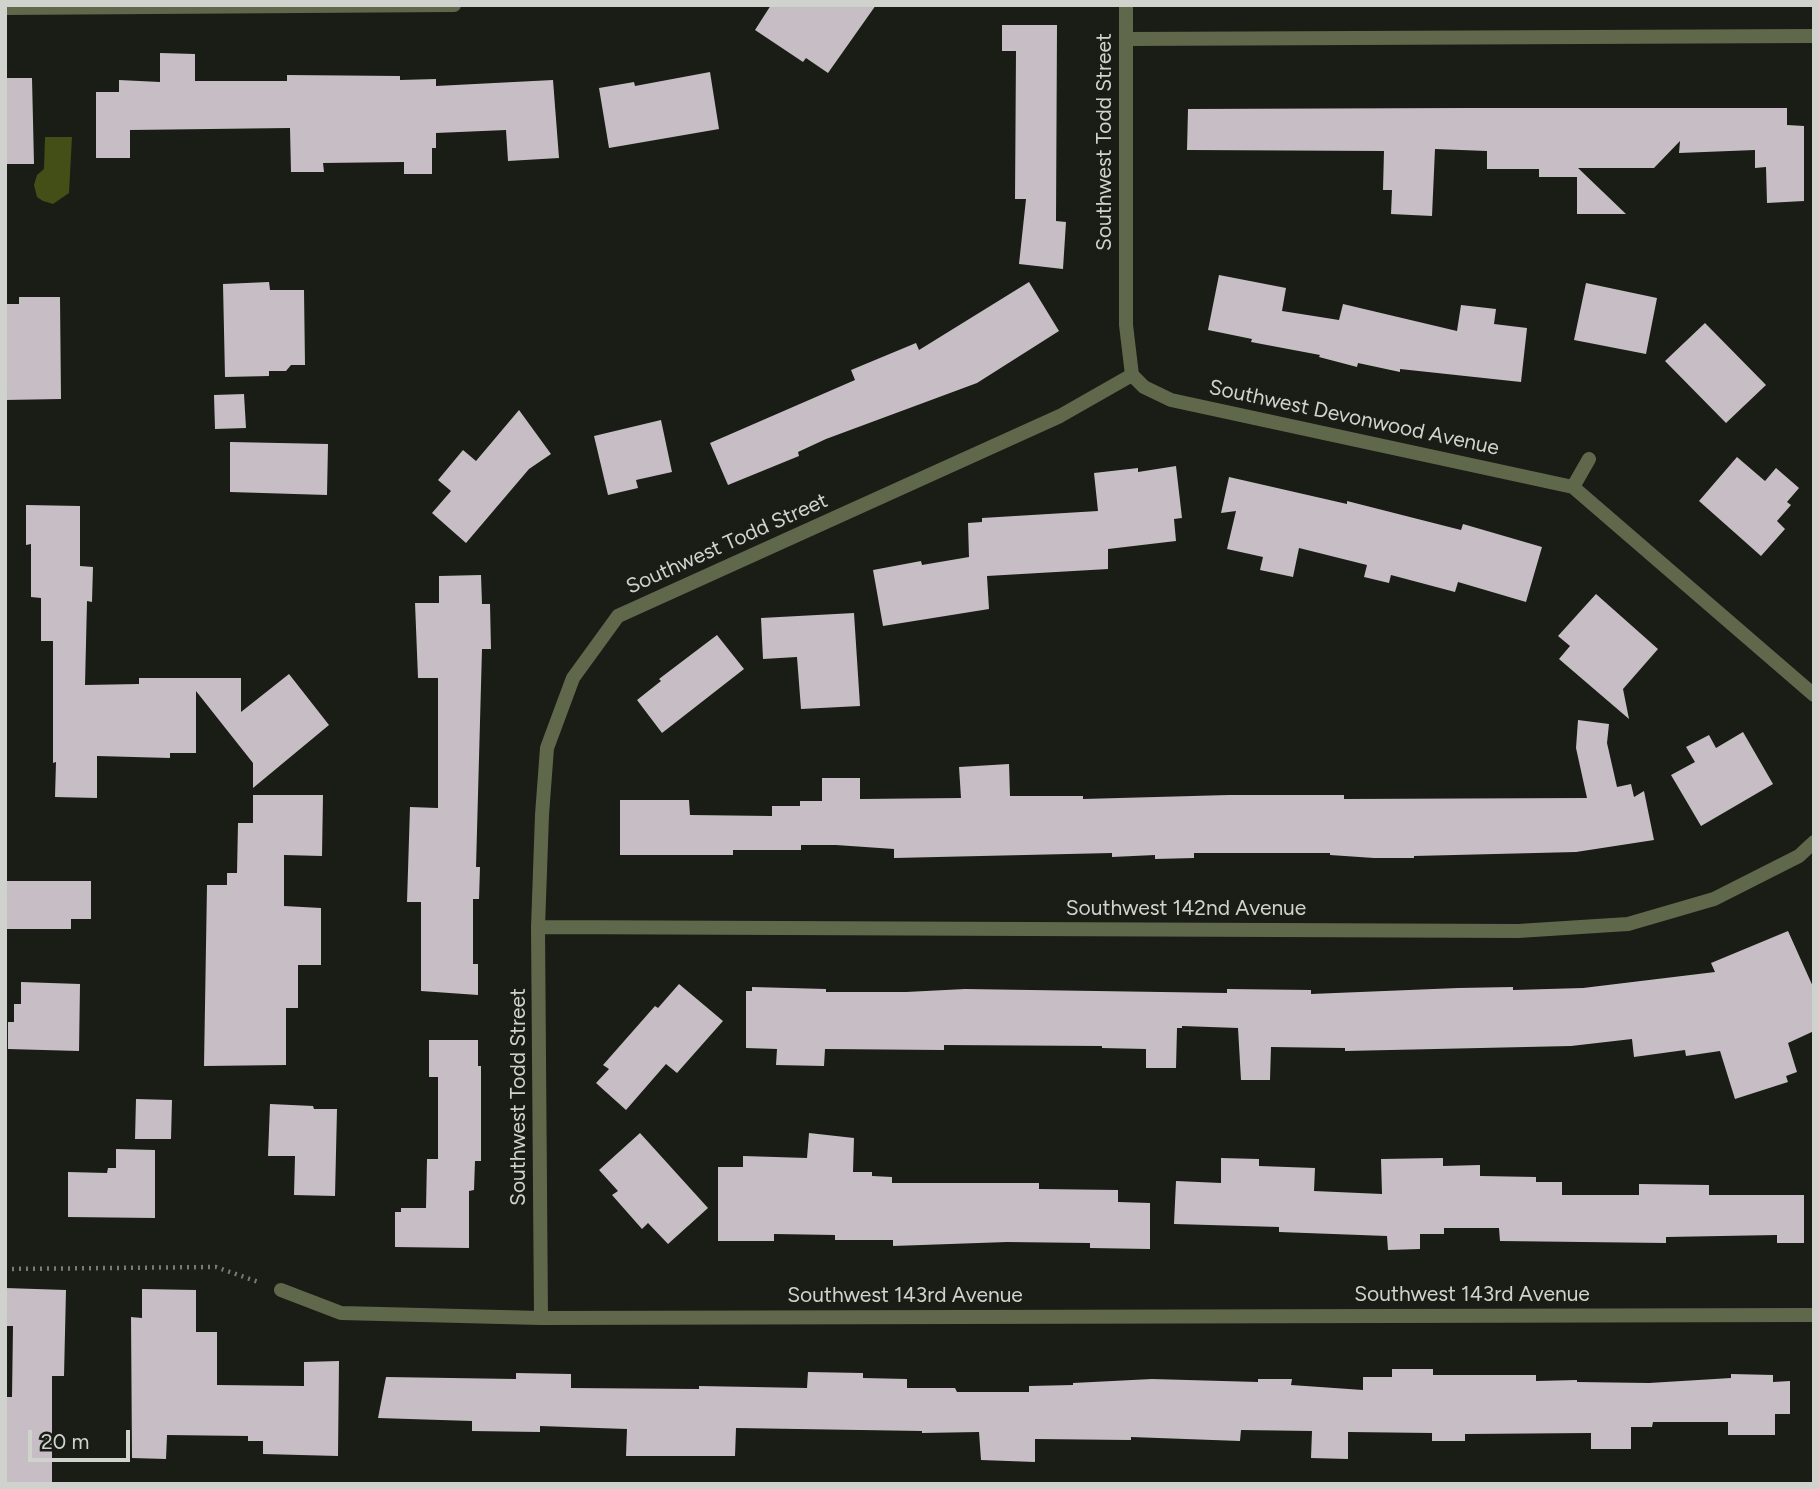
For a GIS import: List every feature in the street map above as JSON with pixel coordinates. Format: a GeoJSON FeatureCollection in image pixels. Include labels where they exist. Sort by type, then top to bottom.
{"type":"FeatureCollection","features":[{"type":"Feature","properties":{"kind":"street"},"geometry":{"type":"LineString","coordinates":[[5,8],[454,5]]}},
{"type":"Feature","properties":{"kind":"street","name":"Southwest Todd Street"},"geometry":{"type":"LineString","coordinates":[[541,1318],[538,928],[542,815],[547,748],[573,678],[618,616],[1060,416],[1132,375],[1126,325],[1126,5]]}},
{"type":"Feature","properties":{"kind":"street"},"geometry":{"type":"LineString","coordinates":[[1126,39],[1814,36]]}},
{"type":"Feature","properties":{"kind":"street","name":"Southwest Devonwood Avenue"},"geometry":{"type":"LineString","coordinates":[[1132,375],[1144,387],[1171,400],[1573,487],[1814,695]]}},
{"type":"Feature","properties":{"kind":"street"},"geometry":{"type":"LineString","coordinates":[[1573,487],[1589,459]]}},
{"type":"Feature","properties":{"kind":"street","name":"Southwest 142nd Avenue"},"geometry":{"type":"LineString","coordinates":[[538,928],[1518,931],[1629,924],[1714,899],[1799,856],[1814,842]]}},
{"type":"Feature","properties":{"kind":"street","name":"Southwest 143rd Avenue"},"geometry":{"type":"LineString","coordinates":[[281,1290],[341,1313],[541,1318],[1814,1315]]}},
{"type":"Feature","properties":{"kind":"path"},"geometry":{"type":"LineString","coordinates":[[5,1269],[216,1267],[281,1290]]}},
{"type":"Feature","properties":{"kind":"shaded area"},"geometry":{"type":"Polygon","coordinates":[[[45,137],[72,137],[69,193],[53,204],[37,197],[34,185],[37,175],[44,169],[45,137]]]}},
{"type":"Feature","properties":{"kind":"building"},"geometry":{"type":"Polygon","coordinates":[[[771,5],[876,5],[828,73],[806,58],[803,62],[755,30],[771,5]]]}},
{"type":"Feature","properties":{"kind":"building"},"geometry":{"type":"Polygon","coordinates":[[[1002,25],[1057,25],[1056,221],[1066,222],[1063,269],[1019,264],[1026,199],[1015,199],[1016,51],[1002,51],[1002,25]]]}},
{"type":"Feature","properties":{"kind":"building"},"geometry":{"type":"Polygon","coordinates":[[[160,53],[195,54],[195,81],[287,81],[287,75],[400,76],[400,80],[436,79],[436,86],[553,80],[559,158],[508,161],[506,130],[436,133],[436,148],[432,148],[432,174],[404,174],[404,162],[323,163],[324,172],[291,172],[290,128],[130,130],[130,158],[96,158],[96,92],[119,92],[119,80],[160,82],[160,53]]]}},
{"type":"Feature","properties":{"kind":"building"},"geometry":{"type":"Polygon","coordinates":[[[710,72],[719,129],[609,148],[599,88],[634,82],[635,86],[710,72]]]}},
{"type":"Feature","properties":{"kind":"building"},"geometry":{"type":"Polygon","coordinates":[[[5,78],[32,78],[34,164],[5,164],[5,78]]]}},
{"type":"Feature","properties":{"kind":"building"},"geometry":{"type":"Polygon","coordinates":[[[1787,108],[1787,125],[1804,126],[1804,201],[1767,203],[1766,167],[1755,168],[1755,150],[1679,153],[1680,141],[1654,168],[1578,168],[1626,214],[1577,214],[1577,177],[1539,177],[1539,169],[1487,169],[1487,151],[1435,149],[1432,216],[1391,214],[1392,190],[1383,190],[1384,151],[1187,150],[1188,109],[1787,108]]]}},
{"type":"Feature","properties":{"kind":"building"},"geometry":{"type":"Polygon","coordinates":[[[1219,275],[1286,288],[1282,311],[1339,320],[1343,304],[1457,331],[1461,305],[1496,309],[1494,324],[1527,328],[1521,382],[1400,369],[1400,372],[1358,363],[1357,367],[1319,357],[1320,355],[1251,342],[1252,339],[1208,330],[1219,275]]]}},
{"type":"Feature","properties":{"kind":"building"},"geometry":{"type":"Polygon","coordinates":[[[269,282],[270,290],[304,290],[305,365],[291,365],[286,371],[269,371],[269,376],[225,377],[223,284],[269,282]]]}},
{"type":"Feature","properties":{"kind":"building"},"geometry":{"type":"Polygon","coordinates":[[[1029,282],[1059,331],[977,383],[826,439],[798,452],[799,456],[728,485],[710,443],[855,380],[851,370],[916,343],[919,350],[1029,282]]]}},
{"type":"Feature","properties":{"kind":"building"},"geometry":{"type":"Polygon","coordinates":[[[1586,283],[1657,298],[1646,354],[1574,340],[1586,283]]]}},
{"type":"Feature","properties":{"kind":"building"},"geometry":{"type":"Polygon","coordinates":[[[19,297],[60,297],[61,399],[5,400],[5,304],[19,304],[19,297]]]}},
{"type":"Feature","properties":{"kind":"building"},"geometry":{"type":"Polygon","coordinates":[[[1705,323],[1766,385],[1726,423],[1665,361],[1705,323]]]}},
{"type":"Feature","properties":{"kind":"building"},"geometry":{"type":"Polygon","coordinates":[[[244,394],[246,428],[215,429],[214,395],[244,394]]]}},
{"type":"Feature","properties":{"kind":"building"},"geometry":{"type":"Polygon","coordinates":[[[519,410],[551,454],[529,469],[466,543],[432,513],[451,491],[438,480],[463,450],[476,461],[519,410]]]}},
{"type":"Feature","properties":{"kind":"building"},"geometry":{"type":"Polygon","coordinates":[[[661,420],[672,472],[636,480],[638,488],[608,495],[594,436],[661,420]]]}},
{"type":"Feature","properties":{"kind":"building"},"geometry":{"type":"Polygon","coordinates":[[[230,442],[328,444],[327,495],[230,492],[230,442]]]}},
{"type":"Feature","properties":{"kind":"building"},"geometry":{"type":"Polygon","coordinates":[[[1737,457],[1765,481],[1776,468],[1799,488],[1787,502],[1791,505],[1777,521],[1785,529],[1761,556],[1699,501],[1737,457]]]}},
{"type":"Feature","properties":{"kind":"building"},"geometry":{"type":"Polygon","coordinates":[[[1176,466],[1182,518],[1174,519],[1176,541],[1108,549],[1108,569],[987,576],[989,609],[883,626],[873,570],[921,561],[922,565],[969,557],[968,523],[982,522],[982,518],[1098,511],[1094,473],[1138,468],[1138,472],[1176,466]]]}},
{"type":"Feature","properties":{"kind":"building"},"geometry":{"type":"Polygon","coordinates":[[[1229,477],[1347,504],[1347,501],[1461,530],[1463,524],[1542,547],[1526,602],[1458,582],[1455,592],[1391,575],[1389,583],[1364,577],[1367,565],[1299,548],[1293,577],[1260,570],[1263,557],[1227,549],[1236,511],[1221,513],[1229,477]]]}},
{"type":"Feature","properties":{"kind":"building"},"geometry":{"type":"Polygon","coordinates":[[[26,505],[80,506],[80,566],[93,567],[92,602],[87,601],[85,685],[139,684],[139,678],[241,678],[241,712],[289,674],[329,725],[253,788],[253,763],[196,691],[196,753],[170,753],[170,758],[97,756],[97,798],[55,797],[53,641],[41,641],[41,598],[31,597],[31,544],[26,545],[26,505]]]}},
{"type":"Feature","properties":{"kind":"building"},"geometry":{"type":"Polygon","coordinates":[[[481,575],[482,604],[490,604],[491,649],[482,649],[476,867],[480,867],[479,899],[473,899],[473,964],[478,964],[478,995],[421,991],[421,902],[407,902],[410,807],[438,808],[438,678],[418,678],[415,603],[439,603],[439,576],[481,575]]]}},
{"type":"Feature","properties":{"kind":"building"},"geometry":{"type":"Polygon","coordinates":[[[1596,594],[1658,649],[1623,689],[1629,719],[1559,659],[1570,646],[1558,636],[1596,594]]]}},
{"type":"Feature","properties":{"kind":"building"},"geometry":{"type":"Polygon","coordinates":[[[854,613],[860,706],[801,709],[797,657],[763,659],[761,618],[854,613]]]}},
{"type":"Feature","properties":{"kind":"building"},"geometry":{"type":"Polygon","coordinates":[[[717,635],[744,669],[662,733],[637,700],[661,681],[659,679],[717,635]]]}},
{"type":"Feature","properties":{"kind":"building"},"geometry":{"type":"Polygon","coordinates":[[[1578,720],[1609,724],[1607,743],[1617,787],[1631,784],[1634,797],[1644,791],[1654,840],[1576,852],[1414,858],[1374,858],[1330,853],[1194,853],[1194,858],[1155,859],[1155,855],[1112,857],[1112,853],[894,858],[894,849],[836,845],[801,845],[801,850],[733,850],[733,855],[620,855],[620,800],[689,800],[690,815],[772,816],[772,806],[800,806],[800,801],[822,801],[822,778],[860,778],[860,799],[961,798],[959,767],[1009,764],[1010,796],[1083,796],[1083,799],[1229,795],[1344,795],[1344,799],[1587,798],[1576,748],[1578,720]]]}},
{"type":"Feature","properties":{"kind":"building"},"geometry":{"type":"Polygon","coordinates":[[[1743,732],[1773,784],[1701,826],[1671,775],[1695,762],[1686,747],[1709,735],[1716,748],[1743,732]]]}},
{"type":"Feature","properties":{"kind":"building"},"geometry":{"type":"Polygon","coordinates":[[[253,795],[323,795],[322,856],[284,855],[284,906],[321,908],[321,965],[298,965],[298,1008],[286,1008],[286,1065],[204,1066],[207,885],[227,885],[227,873],[237,873],[238,823],[253,823],[253,795]]]}},
{"type":"Feature","properties":{"kind":"building"},"geometry":{"type":"Polygon","coordinates":[[[5,881],[91,881],[91,919],[71,919],[71,929],[5,929],[5,881]]]}},
{"type":"Feature","properties":{"kind":"building"},"geometry":{"type":"Polygon","coordinates":[[[1788,931],[1814,989],[1814,1031],[1788,1043],[1797,1072],[1786,1076],[1788,1082],[1735,1099],[1720,1051],[1686,1056],[1685,1050],[1634,1057],[1632,1039],[1571,1046],[1345,1051],[1345,1048],[1271,1047],[1270,1080],[1241,1080],[1238,1028],[1177,1028],[1176,1068],[1146,1068],[1146,1049],[1102,1046],[944,1045],[944,1050],[825,1049],[824,1066],[776,1065],[777,1049],[746,1048],[746,991],[752,991],[752,987],[826,989],[826,992],[965,989],[1227,993],[1227,989],[1311,990],[1311,994],[1458,988],[1583,988],[1715,972],[1711,963],[1788,931]]]}},
{"type":"Feature","properties":{"kind":"building"},"geometry":{"type":"Polygon","coordinates":[[[21,982],[80,984],[79,1051],[8,1049],[8,1022],[14,1022],[14,1004],[21,1004],[21,982]]]}},
{"type":"Feature","properties":{"kind":"building"},"geometry":{"type":"Polygon","coordinates":[[[679,984],[723,1021],[677,1073],[666,1064],[626,1110],[596,1083],[609,1069],[603,1065],[655,1006],[658,1008],[679,984]]]}},
{"type":"Feature","properties":{"kind":"building"},"geometry":{"type":"Polygon","coordinates":[[[429,1040],[478,1040],[478,1066],[481,1066],[481,1161],[475,1161],[474,1190],[469,1191],[469,1248],[395,1247],[395,1212],[401,1212],[401,1208],[426,1208],[427,1159],[438,1159],[438,1077],[429,1077],[429,1040]]]}},
{"type":"Feature","properties":{"kind":"building"},"geometry":{"type":"Polygon","coordinates":[[[136,1099],[172,1100],[171,1139],[135,1139],[136,1099]]]}},
{"type":"Feature","properties":{"kind":"building"},"geometry":{"type":"Polygon","coordinates":[[[270,1104],[337,1109],[335,1196],[294,1195],[295,1156],[268,1156],[270,1104]]]}},
{"type":"Feature","properties":{"kind":"building"},"geometry":{"type":"Polygon","coordinates":[[[640,1133],[708,1208],[668,1244],[648,1223],[642,1229],[612,1195],[618,1191],[599,1170],[640,1133]]]}},
{"type":"Feature","properties":{"kind":"building"},"geometry":{"type":"Polygon","coordinates":[[[809,1133],[854,1138],[853,1172],[872,1172],[872,1176],[892,1177],[892,1183],[1039,1183],[1039,1189],[1118,1190],[1118,1202],[1150,1203],[1150,1249],[1090,1248],[1090,1243],[1007,1242],[893,1246],[893,1240],[835,1240],[835,1235],[774,1234],[774,1241],[718,1241],[718,1167],[743,1167],[743,1156],[807,1158],[809,1133]]]}},
{"type":"Feature","properties":{"kind":"building"},"geometry":{"type":"Polygon","coordinates":[[[116,1149],[155,1150],[155,1218],[68,1217],[68,1172],[107,1173],[108,1168],[116,1168],[116,1149]]]}},
{"type":"Feature","properties":{"kind":"building"},"geometry":{"type":"Polygon","coordinates":[[[1221,1158],[1259,1159],[1259,1166],[1315,1168],[1314,1191],[1382,1194],[1381,1159],[1443,1158],[1443,1166],[1480,1165],[1480,1176],[1536,1177],[1536,1182],[1562,1182],[1562,1195],[1639,1195],[1639,1184],[1709,1185],[1709,1195],[1804,1195],[1804,1243],[1777,1243],[1777,1235],[1666,1237],[1666,1243],[1500,1241],[1499,1228],[1444,1228],[1444,1234],[1420,1234],[1420,1249],[1388,1250],[1387,1236],[1279,1232],[1279,1227],[1174,1224],[1176,1181],[1221,1183],[1221,1158]]]}},
{"type":"Feature","properties":{"kind":"building"},"geometry":{"type":"Polygon","coordinates":[[[5,1288],[66,1290],[64,1376],[52,1376],[52,1484],[5,1484],[5,1397],[12,1397],[13,1326],[5,1326],[5,1288]]]}},
{"type":"Feature","properties":{"kind":"building"},"geometry":{"type":"Polygon","coordinates":[[[142,1289],[196,1290],[196,1332],[217,1332],[217,1385],[304,1386],[304,1362],[339,1361],[338,1456],[263,1454],[263,1441],[248,1441],[248,1436],[167,1435],[166,1459],[132,1458],[131,1317],[142,1318],[142,1289]]]}},
{"type":"Feature","properties":{"kind":"building"},"geometry":{"type":"Polygon","coordinates":[[[1392,1369],[1433,1369],[1433,1375],[1536,1375],[1536,1381],[1577,1382],[1649,1383],[1731,1378],[1731,1374],[1773,1375],[1773,1382],[1790,1381],[1790,1414],[1775,1414],[1775,1435],[1728,1435],[1728,1422],[1653,1422],[1652,1427],[1631,1427],[1631,1449],[1591,1449],[1591,1433],[1465,1434],[1465,1441],[1432,1441],[1432,1433],[1348,1432],[1348,1459],[1311,1458],[1312,1431],[1241,1430],[1240,1441],[1131,1437],[1131,1440],[1035,1439],[1035,1462],[981,1460],[979,1432],[736,1428],[735,1456],[626,1456],[627,1429],[540,1426],[540,1432],[472,1431],[472,1421],[378,1418],[386,1377],[516,1379],[516,1373],[571,1374],[571,1388],[807,1388],[808,1372],[863,1373],[863,1378],[907,1379],[907,1388],[955,1388],[957,1392],[1029,1392],[1029,1386],[1152,1379],[1258,1382],[1258,1379],[1292,1379],[1291,1385],[1363,1390],[1363,1377],[1392,1377],[1392,1369]]]}}]}
